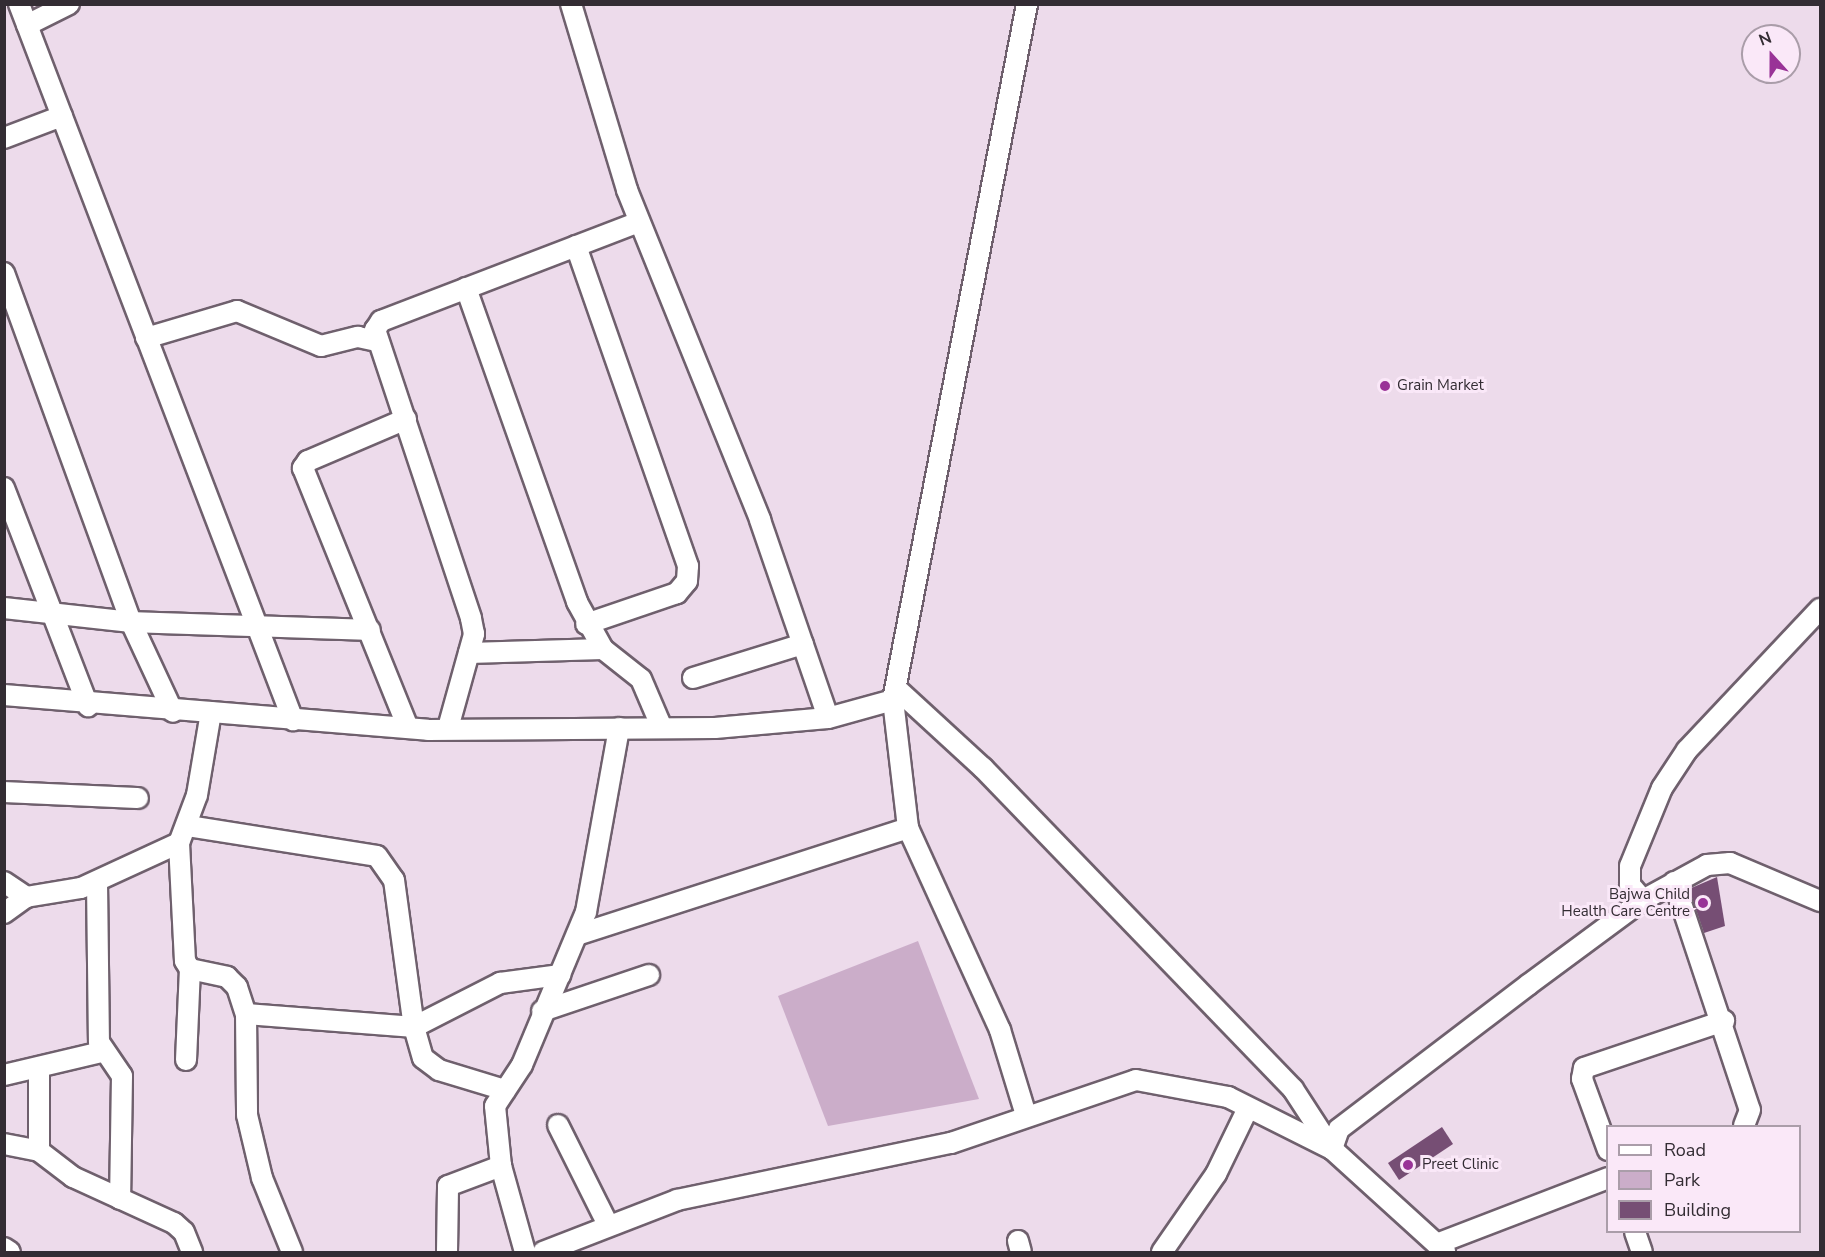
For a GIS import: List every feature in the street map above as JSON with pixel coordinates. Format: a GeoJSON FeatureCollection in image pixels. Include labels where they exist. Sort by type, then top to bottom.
{"type":"FeatureCollection","features":[{"type":"Feature","properties":{"kind":"street"},"geometry":{"type":"LineString","coordinates":[[19,4],[293,720]]}},
{"type":"Feature","properties":{"kind":"street"},"geometry":{"type":"LineString","coordinates":[[27,25],[69,4]]}},
{"type":"Feature","properties":{"kind":"street"},"geometry":{"type":"LineString","coordinates":[[571,4],[639,222],[760,520],[828,718]]}},
{"type":"Feature","properties":{"kind":"street"},"geometry":{"type":"LineString","coordinates":[[1026,1115],[1000,1030],[908,828],[896,696],[1027,4]]}},
{"type":"Feature","properties":{"kind":"street"},"geometry":{"type":"LineString","coordinates":[[4,138],[62,116]]}},
{"type":"Feature","properties":{"kind":"street"},"geometry":{"type":"LineString","coordinates":[[448,728],[469,653],[471,618],[406,419],[376,341],[381,321],[639,222]]}},
{"type":"Feature","properties":{"kind":"street"},"geometry":{"type":"LineString","coordinates":[[576,246],[688,566],[687,581],[677,593],[586,624]]}},
{"type":"Feature","properties":{"kind":"street"},"geometry":{"type":"LineString","coordinates":[[4,273],[131,622],[173,712]]}},
{"type":"Feature","properties":{"kind":"street"},"geometry":{"type":"LineString","coordinates":[[466,288],[586,624],[603,649],[641,679],[662,729]]}},
{"type":"Feature","properties":{"kind":"street"},"geometry":{"type":"LineString","coordinates":[[146,338],[237,311],[317,345],[358,337],[376,341]]}},
{"type":"Feature","properties":{"kind":"street"},"geometry":{"type":"LineString","coordinates":[[406,419],[303,468],[408,728]]}},
{"type":"Feature","properties":{"kind":"street"},"geometry":{"type":"LineString","coordinates":[[4,488],[88,706]]}},
{"type":"Feature","properties":{"kind":"street"},"geometry":{"type":"LineString","coordinates":[[4,608],[51,609],[131,622],[370,630]]}},
{"type":"Feature","properties":{"kind":"street"},"geometry":{"type":"LineString","coordinates":[[1643,900],[1630,885],[1630,866],[1662,788],[1715,718],[1821,609]]}},
{"type":"Feature","properties":{"kind":"street"},"geometry":{"type":"LineString","coordinates":[[693,678],[802,644]]}},
{"type":"Feature","properties":{"kind":"street"},"geometry":{"type":"LineString","coordinates":[[469,653],[603,649]]}},
{"type":"Feature","properties":{"kind":"street"},"geometry":{"type":"LineString","coordinates":[[4,695],[88,706],[173,712],[211,712],[408,728],[662,729],[828,718],[896,696]]}},
{"type":"Feature","properties":{"kind":"street"},"geometry":{"type":"LineString","coordinates":[[896,696],[982,768],[1293,1089],[1332,1149],[1442,1248],[1606,1179]]}},
{"type":"Feature","properties":{"kind":"street"},"geometry":{"type":"LineString","coordinates":[[186,1060],[190,969],[183,834],[211,712]]}},
{"type":"Feature","properties":{"kind":"street"},"geometry":{"type":"LineString","coordinates":[[525,1252],[501,1166],[495,1106],[522,1065],[542,1011],[577,935],[608,807],[619,728]]}},
{"type":"Feature","properties":{"kind":"street"},"geometry":{"type":"LineString","coordinates":[[4,792],[138,798]]}},
{"type":"Feature","properties":{"kind":"street"},"geometry":{"type":"LineString","coordinates":[[577,935],[908,828]]}},
{"type":"Feature","properties":{"kind":"street"},"geometry":{"type":"LineString","coordinates":[[4,913],[26,897],[97,882],[183,834],[377,856],[394,880],[414,1027],[429,1065],[505,1090]]}},
{"type":"Feature","properties":{"kind":"street"},"geometry":{"type":"LineString","coordinates":[[1332,1149],[1339,1129],[1643,900],[1707,865],[1730,863],[1821,901]]}},
{"type":"Feature","properties":{"kind":"street"},"geometry":{"type":"LineString","coordinates":[[4,882],[26,897]]}},
{"type":"Feature","properties":{"kind":"street"},"geometry":{"type":"LineString","coordinates":[[97,882],[101,1052],[122,1076],[120,1199]]}},
{"type":"Feature","properties":{"kind":"street"},"geometry":{"type":"LineString","coordinates":[[1674,882],[1724,1022],[1750,1110],[1744,1125]]}},
{"type":"Feature","properties":{"kind":"street"},"geometry":{"type":"LineString","coordinates":[[190,969],[226,978],[237,987],[246,1014],[247,1115],[262,1178],[292,1252]]}},
{"type":"Feature","properties":{"kind":"street"},"geometry":{"type":"LineString","coordinates":[[246,1014],[414,1027],[489,986],[560,975]]}},
{"type":"Feature","properties":{"kind":"street"},"geometry":{"type":"LineString","coordinates":[[542,1011],[649,975]]}},
{"type":"Feature","properties":{"kind":"street"},"geometry":{"type":"LineString","coordinates":[[1606,1145],[1582,1079],[1584,1068],[1724,1022]]}},
{"type":"Feature","properties":{"kind":"street"},"geometry":{"type":"LineString","coordinates":[[4,1075],[39,1071],[101,1052]]}},
{"type":"Feature","properties":{"kind":"street"},"geometry":{"type":"LineString","coordinates":[[39,1071],[39,1151]]}},
{"type":"Feature","properties":{"kind":"street"},"geometry":{"type":"LineString","coordinates":[[543,1252],[608,1225],[732,1186],[951,1143],[1026,1115],[1136,1080],[1228,1098],[1332,1149]]}},
{"type":"Feature","properties":{"kind":"street"},"geometry":{"type":"LineString","coordinates":[[1162,1252],[1216,1174],[1248,1108]]}},
{"type":"Feature","properties":{"kind":"street"},"geometry":{"type":"LineString","coordinates":[[558,1125],[608,1225]]}},
{"type":"Feature","properties":{"kind":"street"},"geometry":{"type":"LineString","coordinates":[[4,1144],[39,1151],[73,1177],[174,1223],[184,1232],[192,1252]]}},
{"type":"Feature","properties":{"kind":"street"},"geometry":{"type":"LineString","coordinates":[[444,1252],[448,1186],[501,1166]]}},
{"type":"Feature","properties":{"kind":"street"},"geometry":{"type":"LineString","coordinates":[[1635,1233],[1642,1252]]}},
{"type":"Feature","properties":{"kind":"green space"},"geometry":{"type":"Polygon","coordinates":[[[918,941],[979,1099],[828,1126],[778,996],[918,941]]]}},
{"type":"Feature","properties":{"kind":"building"},"geometry":{"type":"Polygon","coordinates":[[[1717,877],[1725,926],[1704,933],[1689,889],[1717,877]]]}},
{"type":"Feature","properties":{"kind":"building"},"geometry":{"type":"Polygon","coordinates":[[[1442,1127],[1453,1144],[1399,1180],[1388,1163],[1442,1127]]]}},
{"type":"Feature","properties":{"kind":"place","name":"Grain Market"},"geometry":{"type":"Point","coordinates":[1385,386]}},
{"type":"Feature","properties":{"kind":"place","name":"Bajwa Child Health Care Centre"},"geometry":{"type":"Point","coordinates":[1703,903]}},
{"type":"Feature","properties":{"kind":"place","name":"Preet Clinic"},"geometry":{"type":"Point","coordinates":[1408,1165]}}]}
